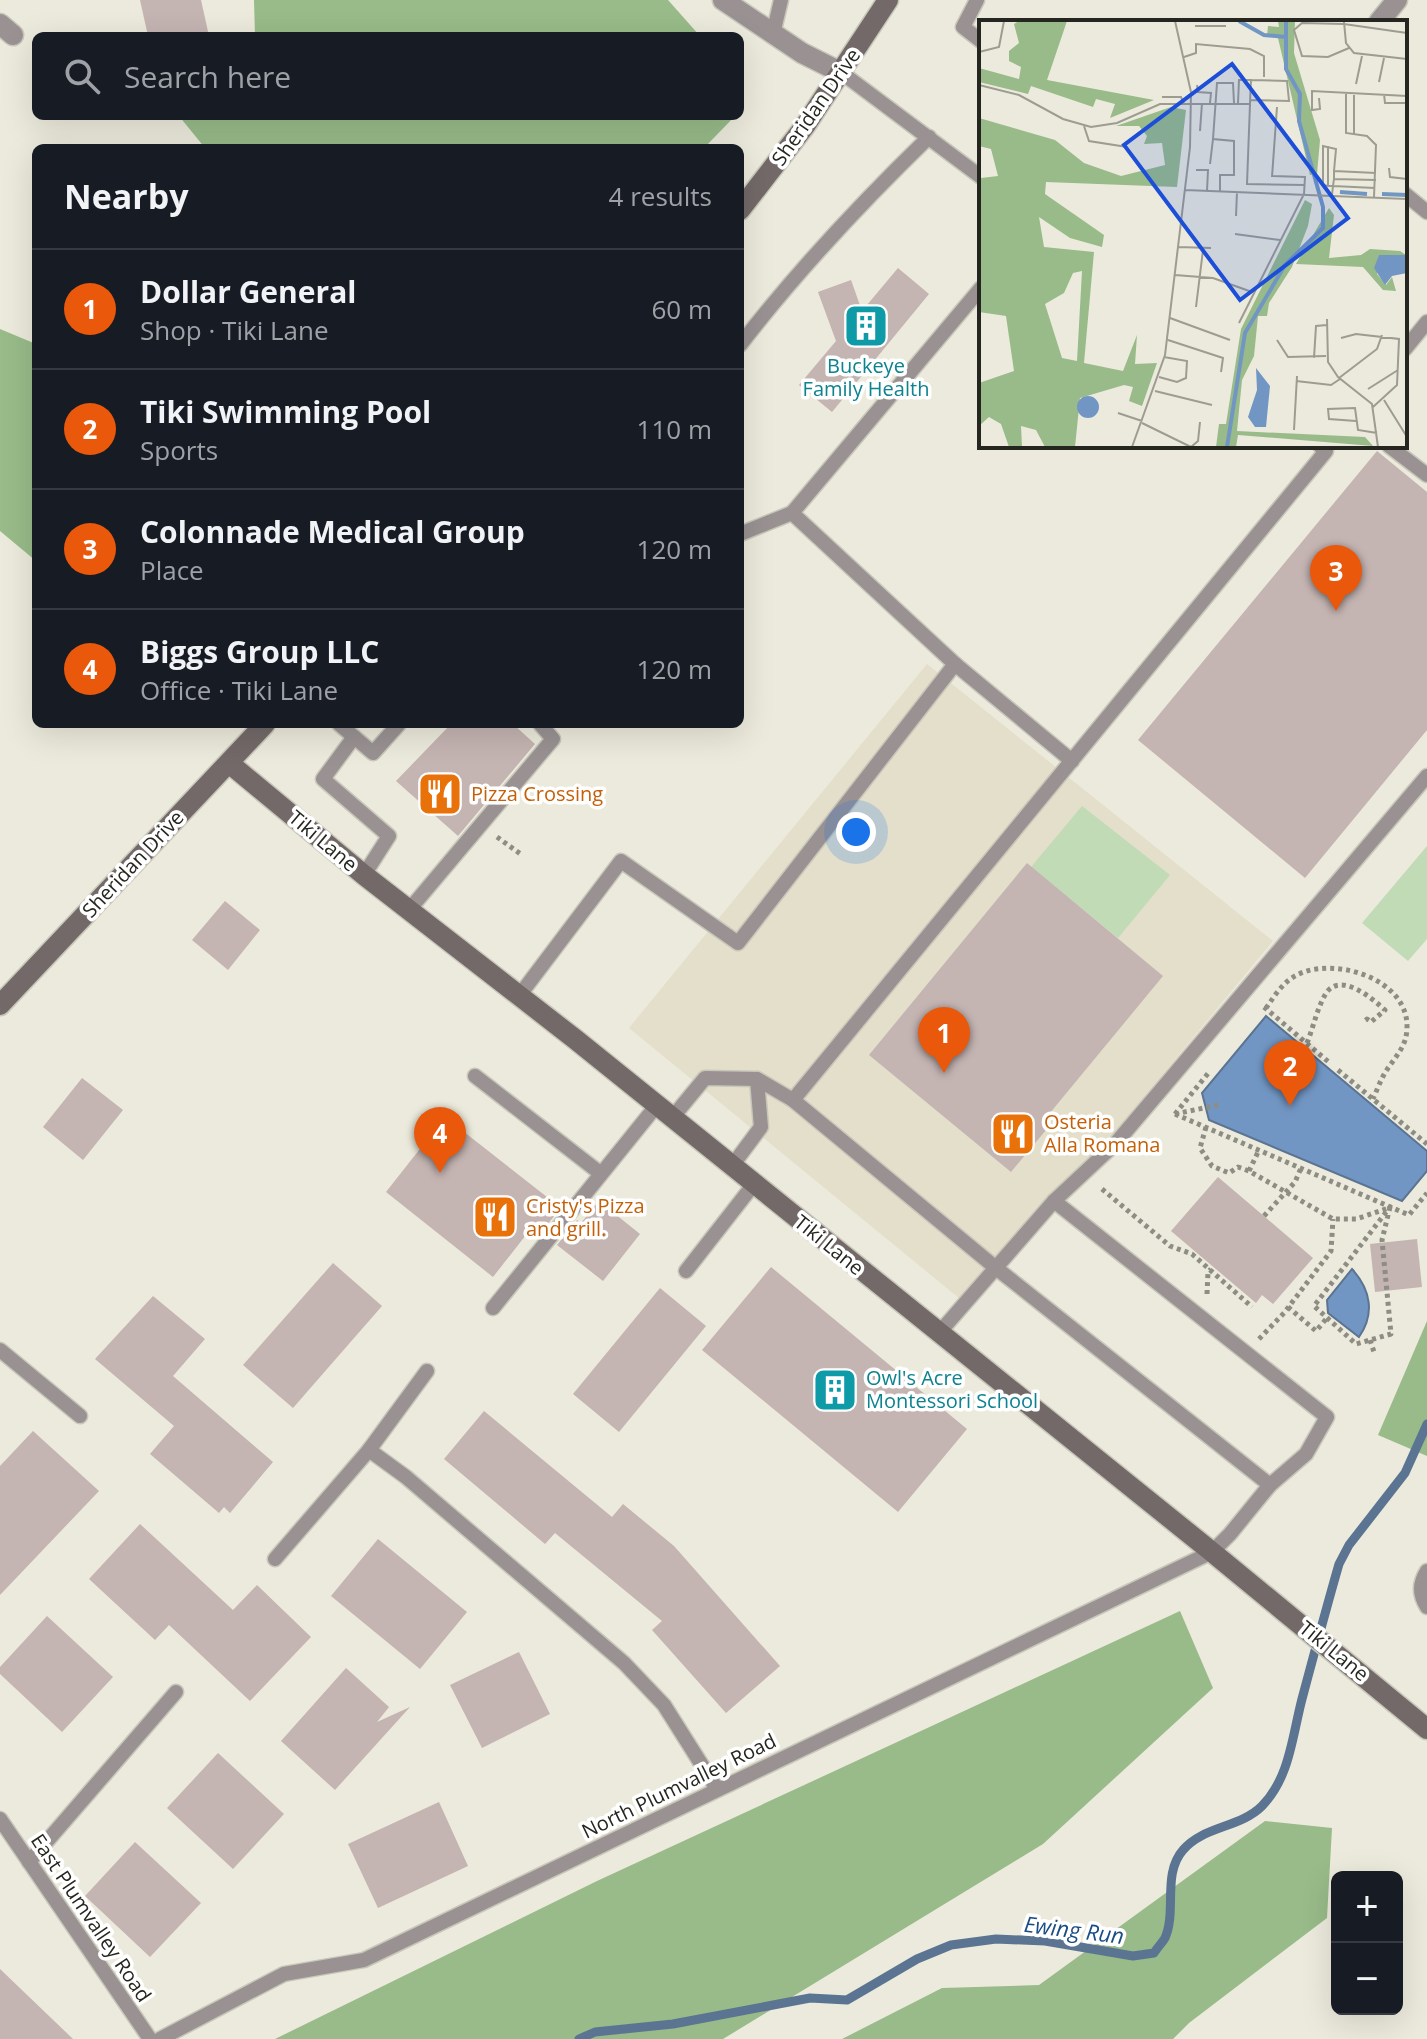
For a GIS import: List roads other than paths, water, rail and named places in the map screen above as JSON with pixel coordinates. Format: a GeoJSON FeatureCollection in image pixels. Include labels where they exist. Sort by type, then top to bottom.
{"type":"FeatureCollection","features":[{"type":"Feature","properties":{"kind":"street"},"geometry":{"type":"LineString","coordinates":[[723,0],[802,53],[842,73]]}},
{"type":"Feature","properties":{"kind":"street","name":"Sheridan Drive"},"geometry":{"type":"LineString","coordinates":[[744,205],[805,126],[888,0]]}},
{"type":"Feature","properties":{"kind":"street"},"geometry":{"type":"LineString","coordinates":[[1381,20],[1397,0]]}},
{"type":"Feature","properties":{"kind":"street","name":"Sheridan Drive"},"geometry":{"type":"LineString","coordinates":[[0,1005],[261,728]]}},
{"type":"Feature","properties":{"kind":"street","name":"Tiki Lane"},"geometry":{"type":"LineString","coordinates":[[229,763],[364,875],[664,1111],[1212,1552],[1427,1729]]}},
{"type":"Feature","properties":{"kind":"lane"},"geometry":{"type":"LineString","coordinates":[[773,34],[781,0]]}},
{"type":"Feature","properties":{"kind":"lane"},"geometry":{"type":"LineString","coordinates":[[977,0],[963,27],[979,39]]}},
{"type":"Feature","properties":{"kind":"lane"},"geometry":{"type":"LineString","coordinates":[[842,73],[979,175]]}},
{"type":"Feature","properties":{"kind":"lane"},"geometry":{"type":"LineString","coordinates":[[744,340],[779,294],[864,200],[929,137]]}},
{"type":"Feature","properties":{"kind":"lane"},"geometry":{"type":"LineString","coordinates":[[1407,196],[1427,212]]}},
{"type":"Feature","properties":{"kind":"lane"},"geometry":{"type":"LineString","coordinates":[[744,532],[792,513],[979,290]]}},
{"type":"Feature","properties":{"kind":"lane"},"geometry":{"type":"LineString","coordinates":[[1407,347],[1427,322]]}},
{"type":"Feature","properties":{"kind":"lane"},"geometry":{"type":"LineString","coordinates":[[793,1100],[1325,448]]}},
{"type":"Feature","properties":{"kind":"lane"},"geometry":{"type":"LineString","coordinates":[[1392,448],[1427,475]]}},
{"type":"Feature","properties":{"kind":"lane"},"geometry":{"type":"LineString","coordinates":[[792,513],[955,664],[1072,761]]}},
{"type":"Feature","properties":{"kind":"lane"},"geometry":{"type":"LineString","coordinates":[[519,996],[621,861],[738,943],[955,664]]}},
{"type":"Feature","properties":{"kind":"lane"},"geometry":{"type":"LineString","coordinates":[[344,728],[373,753],[395,728]]}},
{"type":"Feature","properties":{"kind":"lane"},"geometry":{"type":"LineString","coordinates":[[409,910],[553,739],[543,728]]}},
{"type":"Feature","properties":{"kind":"lane"},"geometry":{"type":"LineString","coordinates":[[354,737],[323,779],[389,836],[364,875]]}},
{"type":"Feature","properties":{"kind":"lane"},"geometry":{"type":"LineString","coordinates":[[939,1333],[1054,1201],[1116,1143],[1427,776]]}},
{"type":"Feature","properties":{"kind":"lane"},"geometry":{"type":"LineString","coordinates":[[475,1076],[600,1173]]}},
{"type":"Feature","properties":{"kind":"lane"},"geometry":{"type":"LineString","coordinates":[[493,1308],[600,1173],[664,1111],[705,1078],[757,1079],[793,1100],[996,1268],[1270,1485]]}},
{"type":"Feature","properties":{"kind":"lane"},"geometry":{"type":"LineString","coordinates":[[732,1166],[761,1127],[757,1079]]}},
{"type":"Feature","properties":{"kind":"lane"},"geometry":{"type":"LineString","coordinates":[[686,1271],[754,1184]]}},
{"type":"Feature","properties":{"kind":"lane"},"geometry":{"type":"LineString","coordinates":[[1054,1201],[1327,1417],[1306,1454],[1270,1485],[1212,1552]]}},
{"type":"Feature","properties":{"kind":"lane"},"geometry":{"type":"LineString","coordinates":[[0,1350],[80,1416]]}},
{"type":"Feature","properties":{"kind":"lane"},"geometry":{"type":"LineString","coordinates":[[275,1559],[369,1450],[427,1371]]}},
{"type":"Feature","properties":{"kind":"lane"},"geometry":{"type":"LineString","coordinates":[[369,1450],[406,1477],[624,1663],[664,1705],[717,1789]]}},
{"type":"Feature","properties":{"kind":"lane","name":"North Plumvalley Road"},"geometry":{"type":"LineString","coordinates":[[160,2039],[284,1974],[364,1960],[1212,1552]]}},
{"type":"Feature","properties":{"kind":"lane"},"geometry":{"type":"LineString","coordinates":[[1427,1571],[1421,1580],[1421,1596],[1427,1607]]}},
{"type":"Feature","properties":{"kind":"lane"},"geometry":{"type":"LineString","coordinates":[[29,1862],[176,1692]]}},
{"type":"Feature","properties":{"kind":"lane","name":"East Plumvalley Road"},"geometry":{"type":"LineString","coordinates":[[0,1819],[150,2039]]}},
{"type":"Feature","properties":{"kind":"water"},"geometry":{"type":"Polygon","coordinates":[[[1266,1016],[1427,1151],[1427,1171],[1402,1201],[1209,1120],[1202,1093],[1266,1016]]]}},
{"type":"Feature","properties":{"kind":"water"},"geometry":{"type":"Polygon","coordinates":[[[1352,1269],[1363,1285],[1369,1302],[1367,1320],[1359,1337],[1328,1313],[1327,1300],[1352,1269]]]}},
{"type":"Feature","properties":{"kind":"waterway","name":"Ewing Run"},"geometry":{"type":"LineString","coordinates":[[579,2039],[595,2032],[673,2024],[810,1998],[847,2000],[917,1959],[951,1945],[996,1939],[1045,1941],[1133,1956],[1154,1953],[1165,1938],[1173,1870],[1183,1850],[1201,1836],[1253,1813],[1279,1782],[1289,1756],[1339,1564],[1349,1545],[1405,1473],[1427,1424]]}},
{"type":"Feature","properties":{"kind":"place","name":"Buckeye Family Health"},"geometry":{"type":"Point","coordinates":[866,326]}},
{"type":"Feature","properties":{"kind":"place","name":"Colonnade Medical Group"},"geometry":{"type":"Point","coordinates":[1336,611]}},
{"type":"Feature","properties":{"kind":"place","name":"Pizza Crossing"},"geometry":{"type":"Point","coordinates":[440,794]}},
{"type":"Feature","properties":{"kind":"place","name":"Dollar General"},"geometry":{"type":"Point","coordinates":[944,1073]}},
{"type":"Feature","properties":{"kind":"place","name":"Tiki Swimming Pool"},"geometry":{"type":"Point","coordinates":[1290,1106]}},
{"type":"Feature","properties":{"kind":"place","name":"Osteria Alla Romana"},"geometry":{"type":"Point","coordinates":[1013,1134]}},
{"type":"Feature","properties":{"kind":"place","name":"Biggs Group LLC"},"geometry":{"type":"Point","coordinates":[440,1173]}},
{"type":"Feature","properties":{"kind":"place","name":"Cristy's Pizza and grill."},"geometry":{"type":"Point","coordinates":[495,1217]}},
{"type":"Feature","properties":{"kind":"place","name":"Owl's Acre Montessori School"},"geometry":{"type":"Point","coordinates":[835,1390]}}]}
